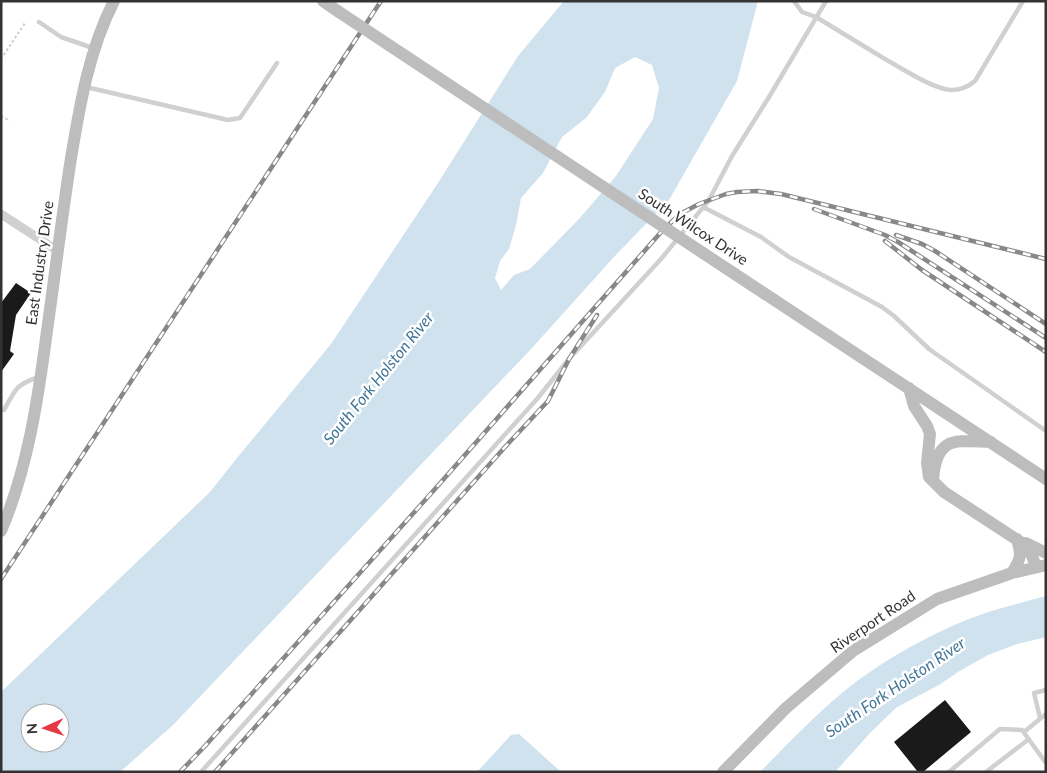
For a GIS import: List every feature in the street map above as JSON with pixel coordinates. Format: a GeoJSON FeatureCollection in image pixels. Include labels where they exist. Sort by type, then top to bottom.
{"type":"FeatureCollection","features":[{"type":"Feature","properties":{"kind":"main road","name":"East Industry Drive"},"geometry":{"type":"LineString","coordinates":[[1,530],[25,459],[41,376],[77,120],[84,86],[94,48],[114,1]]}},
{"type":"Feature","properties":{"kind":"main road","name":"South Wilcox Drive"},"geometry":{"type":"LineString","coordinates":[[323,1],[1046,479]]}},
{"type":"Feature","properties":{"kind":"main road"},"geometry":{"type":"LineString","coordinates":[[908,388],[914,406],[930,434],[927,463],[930,477],[944,492],[1025,545],[1041,566]]}},
{"type":"Feature","properties":{"kind":"main road"},"geometry":{"type":"LineString","coordinates":[[933,481],[938,455],[944,447],[952,442],[961,441],[991,442]]}},
{"type":"Feature","properties":{"kind":"main road"},"geometry":{"type":"LineString","coordinates":[[1026,465],[1046,468]]}},
{"type":"Feature","properties":{"kind":"main road"},"geometry":{"type":"LineString","coordinates":[[1017,539],[1046,553]]}},
{"type":"Feature","properties":{"kind":"main road"},"geometry":{"type":"LineString","coordinates":[[1012,573],[1020,561],[1017,539]]}},
{"type":"Feature","properties":{"kind":"main road","name":"Riverport Road"},"geometry":{"type":"LineString","coordinates":[[724,772],[786,708],[854,651],[937,599],[1012,573],[1041,566]]}},
{"type":"Feature","properties":{"kind":"street"},"geometry":{"type":"LineString","coordinates":[[1,214],[58,251]]}},
{"type":"Feature","properties":{"kind":"lane"},"geometry":{"type":"LineString","coordinates":[[794,1],[802,12],[816,17],[915,77],[950,90],[969,87],[975,81],[1023,1]]}},
{"type":"Feature","properties":{"kind":"lane"},"geometry":{"type":"LineString","coordinates":[[201,772],[537,399],[569,359],[661,259],[709,200],[732,156],[826,1]]}},
{"type":"Feature","properties":{"kind":"lane"},"geometry":{"type":"LineString","coordinates":[[39,22],[61,37],[94,48]]}},
{"type":"Feature","properties":{"kind":"lane"},"geometry":{"type":"LineString","coordinates":[[84,86],[234,120],[240,118],[277,63]]}},
{"type":"Feature","properties":{"kind":"lane"},"geometry":{"type":"LineString","coordinates":[[703,207],[761,237],[789,257],[882,307],[935,353],[1046,431]]}},
{"type":"Feature","properties":{"kind":"lane"},"geometry":{"type":"LineString","coordinates":[[4,410],[17,387],[41,376]]}},
{"type":"Feature","properties":{"kind":"lane"},"geometry":{"type":"LineString","coordinates":[[1040,718],[1034,693],[1046,690]]}},
{"type":"Feature","properties":{"kind":"lane"},"geometry":{"type":"LineString","coordinates":[[1024,732],[1046,714]]}},
{"type":"Feature","properties":{"kind":"lane"},"geometry":{"type":"LineString","coordinates":[[950,772],[1000,729],[1022,730],[1046,763]]}},
{"type":"Feature","properties":{"kind":"lane"},"geometry":{"type":"LineString","coordinates":[[986,772],[1029,739]]}},
{"type":"Feature","properties":{"kind":"path"},"geometry":{"type":"LineString","coordinates":[[1,59],[25,23]]}},
{"type":"Feature","properties":{"kind":"path"},"geometry":{"type":"LineString","coordinates":[[1,116],[10,121]]}},
{"type":"Feature","properties":{"kind":"water","name":"South Fork Holston River"},"geometry":{"type":"Polygon","coordinates":[[[564,1],[758,1],[737,81],[669,200],[613,258],[532,348],[173,725],[120,772],[1,772],[1,692],[210,492],[331,344],[438,183],[518,56],[564,1]],[[635,57],[615,68],[605,92],[586,118],[562,137],[543,173],[521,198],[509,249],[500,261],[495,278],[501,290],[514,275],[530,269],[579,219],[616,176],[653,119],[659,88],[652,65],[635,57]]]}},
{"type":"Feature","properties":{"kind":"water","name":"South Fork Holston River"},"geometry":{"type":"Polygon","coordinates":[[[1046,596],[1046,637],[1017,644],[988,655],[939,685],[897,707],[871,732],[835,772],[760,772],[831,702],[887,661],[919,642],[969,619],[997,609],[1046,596]]]}},
{"type":"Feature","properties":{"kind":"water"},"geometry":{"type":"Polygon","coordinates":[[[519,734],[561,772],[477,772],[511,735],[519,734]]]}},
{"type":"Feature","properties":{"kind":"building"},"geometry":{"type":"Polygon","coordinates":[[[16,283],[31,293],[16,315],[10,351],[14,354],[1,372],[1,303],[16,283]]]}},
{"type":"Feature","properties":{"kind":"building"},"geometry":{"type":"Polygon","coordinates":[[[945,700],[971,732],[923,772],[918,772],[894,742],[945,700]]]}},
{"type":"Feature","properties":{"kind":"railway"},"geometry":{"type":"LineString","coordinates":[[1,579],[381,1]]}},
{"type":"Feature","properties":{"kind":"railway"},"geometry":{"type":"LineString","coordinates":[[180,772],[435,489],[662,231],[680,214],[699,204],[726,194],[757,191],[781,194],[1046,259]]}},
{"type":"Feature","properties":{"kind":"railway"},"geometry":{"type":"LineString","coordinates":[[814,209],[885,235],[898,242],[1046,338]]}},
{"type":"Feature","properties":{"kind":"railway"},"geometry":{"type":"LineString","coordinates":[[896,235],[922,244],[935,251],[1046,324]]}},
{"type":"Feature","properties":{"kind":"railway"},"geometry":{"type":"LineString","coordinates":[[885,241],[922,270],[1046,352]]}},
{"type":"Feature","properties":{"kind":"railway"},"geometry":{"type":"LineString","coordinates":[[215,772],[548,401],[569,359],[597,315]]}}]}
